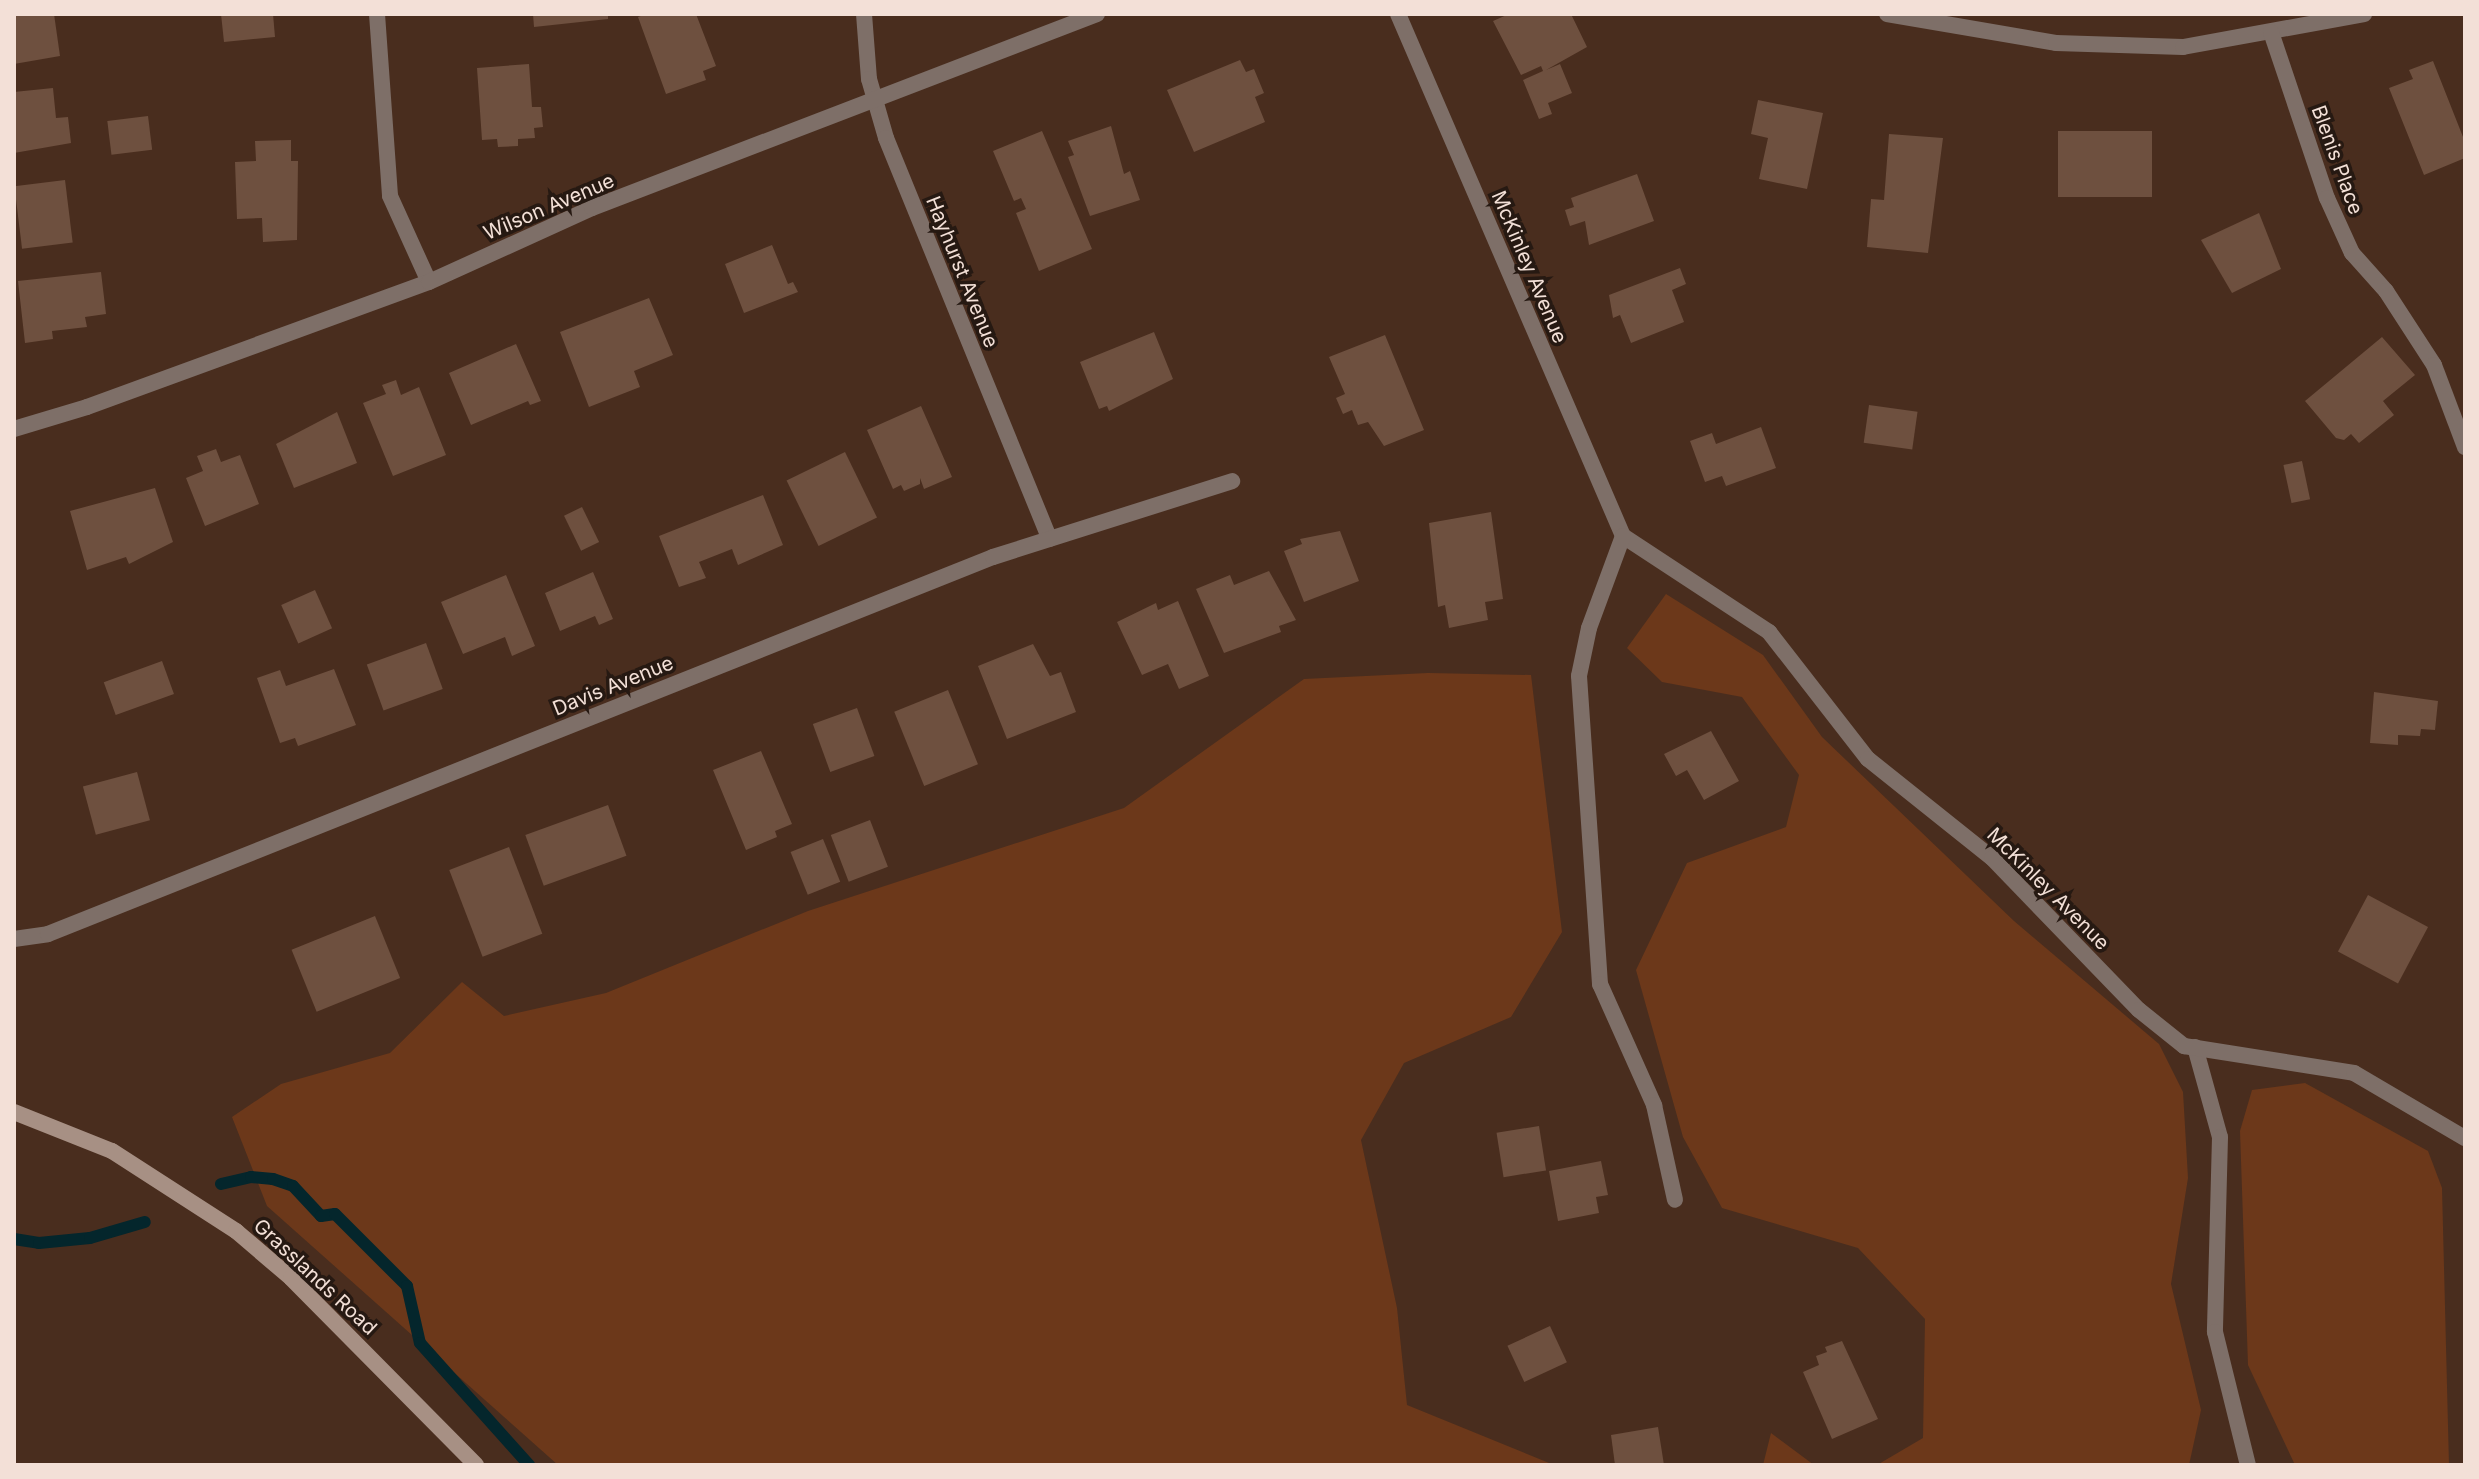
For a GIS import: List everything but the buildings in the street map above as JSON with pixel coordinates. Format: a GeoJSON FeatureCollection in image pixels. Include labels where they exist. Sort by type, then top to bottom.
{"type":"FeatureCollection","features":[{"type":"Feature","properties":{"kind":"main road","name":"Grasslands Road"},"geometry":{"type":"LineString","coordinates":[[14,1112],[112,1151],[236,1231],[291,1278],[476,1465]]}},
{"type":"Feature","properties":{"kind":"street"},"geometry":{"type":"LineString","coordinates":[[377,14],[390,196],[429,282]]}},
{"type":"Feature","properties":{"kind":"street","name":"Hayhurst Avenue"},"geometry":{"type":"LineString","coordinates":[[864,14],[875,101],[886,138],[1050,539]]}},
{"type":"Feature","properties":{"kind":"street","name":"Wilson Avenue"},"geometry":{"type":"LineString","coordinates":[[14,429],[429,282],[592,208],[1097,14]]}},
{"type":"Feature","properties":{"kind":"street","name":"McKinley Avenue"},"geometry":{"type":"LineString","coordinates":[[1398,14],[1623,536],[1769,632],[1868,759],[1992,858],[2139,1010],[2184,1046],[2354,1073],[2465,1138]]}},
{"type":"Feature","properties":{"kind":"street"},"geometry":{"type":"LineString","coordinates":[[1887,14],[2056,43],[2183,47],[2364,14]]}},
{"type":"Feature","properties":{"kind":"street","name":"Blenis Place"},"geometry":{"type":"LineString","coordinates":[[2271,32],[2327,198],[2352,253],[2386,291],[2434,365],[2465,447]]}},
{"type":"Feature","properties":{"kind":"street","name":"Davis Avenue"},"geometry":{"type":"LineString","coordinates":[[14,939],[48,934],[963,568],[1232,481]]}},
{"type":"Feature","properties":{"kind":"street"},"geometry":{"type":"LineString","coordinates":[[1623,536],[1589,628],[1579,676],[1600,984],[1654,1105],[1675,1200]]}},
{"type":"Feature","properties":{"kind":"street"},"geometry":{"type":"LineString","coordinates":[[2195,1047],[2220,1137],[2215,1332],[2248,1465]]}},
{"type":"Feature","properties":{"kind":"shaded area"},"geometry":{"type":"Polygon","coordinates":[[[1666,594],[1763,655],[1822,737],[2014,921],[2159,1044],[2183,1092],[2188,1178],[2171,1284],[2201,1410],[2189,1465],[1877,1465],[1923,1438],[1925,1319],[1858,1248],[1722,1208],[1683,1137],[1636,970],[1687,863],[1786,827],[1799,775],[1742,697],[1662,682],[1627,648],[1666,594]]]}},
{"type":"Feature","properties":{"kind":"shaded area"},"geometry":{"type":"Polygon","coordinates":[[[1428,673],[1531,675],[1562,932],[1511,1017],[1404,1063],[1361,1140],[1397,1308],[1407,1405],[1554,1465],[558,1465],[267,1206],[232,1117],[281,1084],[390,1053],[462,982],[504,1016],[606,993],[808,911],[1124,808],[1304,679],[1428,673]]]}},
{"type":"Feature","properties":{"kind":"shaded area"},"geometry":{"type":"Polygon","coordinates":[[[2305,1083],[2428,1151],[2442,1188],[2449,1465],[2295,1465],[2248,1365],[2240,1131],[2252,1090],[2305,1083]]]}},
{"type":"Feature","properties":{"kind":"shaded area"},"geometry":{"type":"Polygon","coordinates":[[[1771,1433],[1814,1465],[1763,1465],[1771,1433]]]}},
{"type":"Feature","properties":{"kind":"waterway"},"geometry":{"type":"LineString","coordinates":[[221,1184],[251,1177],[273,1179],[293,1186],[321,1216],[335,1214],[407,1286],[420,1343],[529,1465]]}},
{"type":"Feature","properties":{"kind":"waterway"},"geometry":{"type":"LineString","coordinates":[[14,1239],[39,1243],[90,1238],[145,1222]]}}]}
